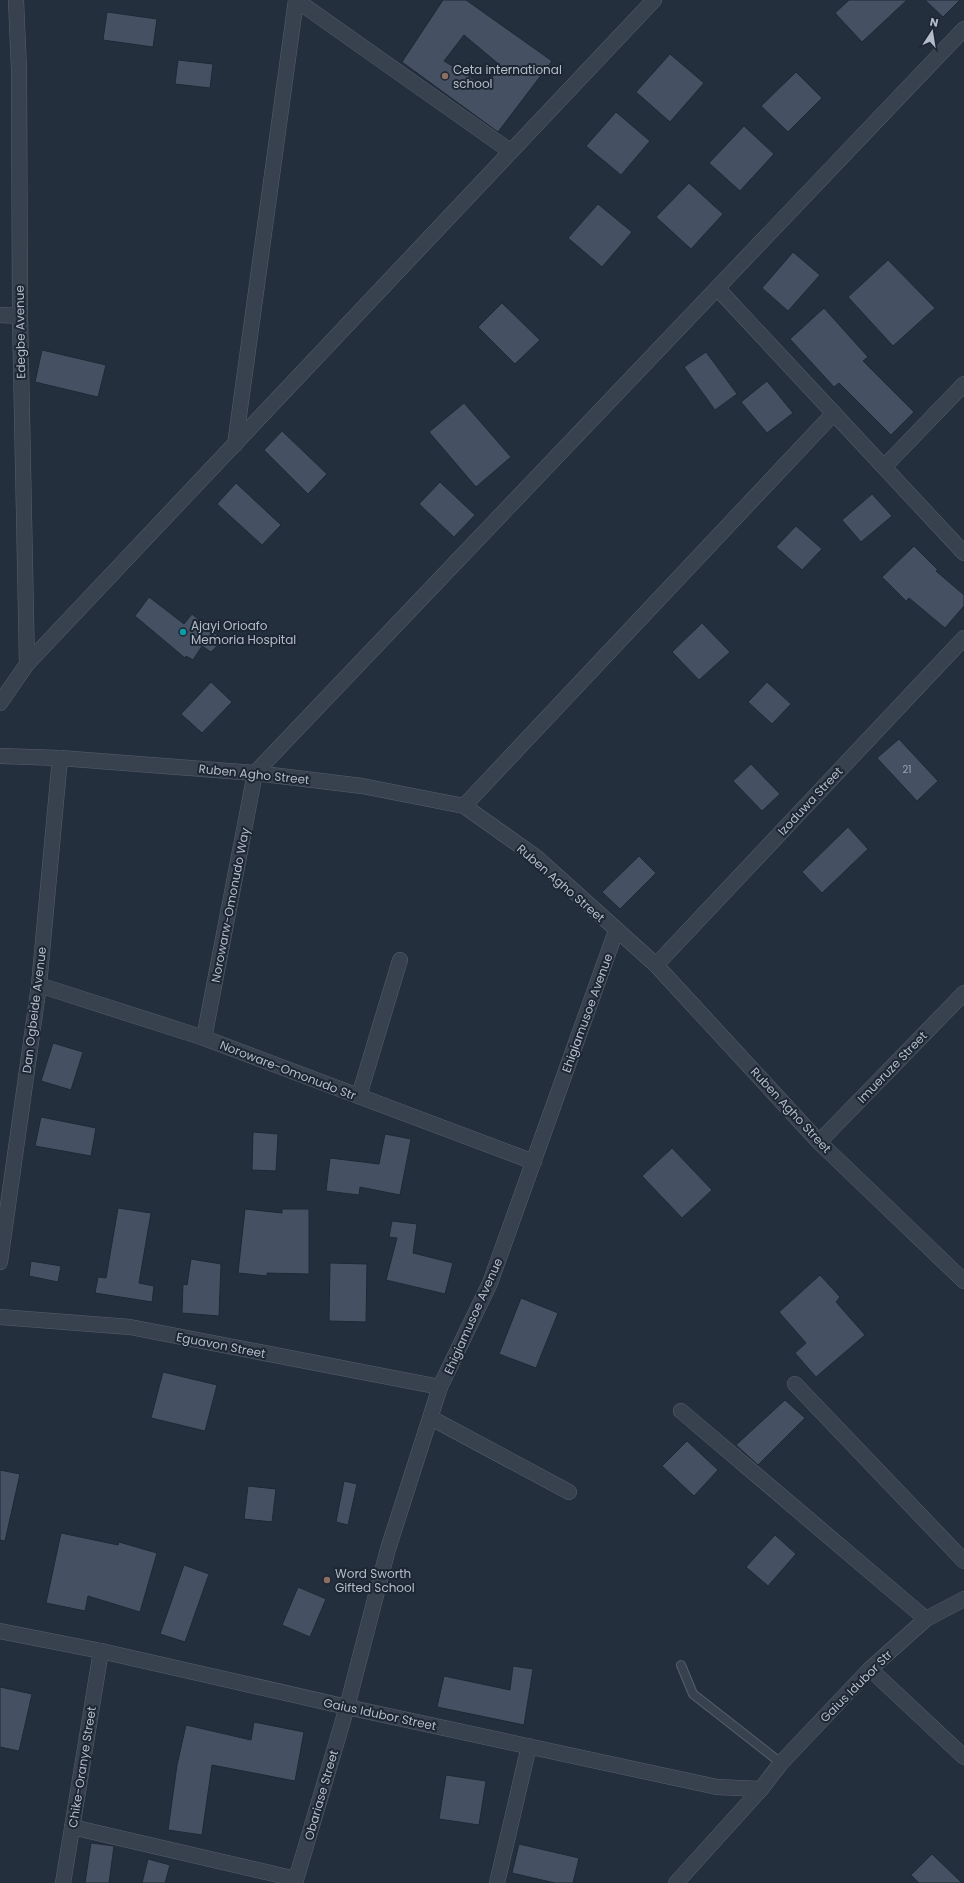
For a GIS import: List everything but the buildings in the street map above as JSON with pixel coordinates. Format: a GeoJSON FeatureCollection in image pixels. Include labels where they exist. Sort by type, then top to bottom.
{"type":"FeatureCollection","features":[{"type":"Feature","properties":{"kind":"street","name":"Edegbe Avenue"},"geometry":{"type":"LineString","coordinates":[[16,0],[19,70],[20,316],[27,664]]}},
{"type":"Feature","properties":{"kind":"street"},"geometry":{"type":"LineString","coordinates":[[235,445],[296,0],[510,152]]}},
{"type":"Feature","properties":{"kind":"street"},"geometry":{"type":"LineString","coordinates":[[0,702],[27,664],[654,0]]}},
{"type":"Feature","properties":{"kind":"street"},"geometry":{"type":"LineString","coordinates":[[255,773],[718,289],[964,29]]}},
{"type":"Feature","properties":{"kind":"street"},"geometry":{"type":"LineString","coordinates":[[718,289],[964,552]]}},
{"type":"Feature","properties":{"kind":"street"},"geometry":{"type":"LineString","coordinates":[[0,315],[20,316]]}},
{"type":"Feature","properties":{"kind":"street"},"geometry":{"type":"LineString","coordinates":[[884,466],[964,384]]}},
{"type":"Feature","properties":{"kind":"street"},"geometry":{"type":"LineString","coordinates":[[464,806],[834,413]]}},
{"type":"Feature","properties":{"kind":"street","name":"Izoduwa Street"},"geometry":{"type":"LineString","coordinates":[[656,965],[964,638]]}},
{"type":"Feature","properties":{"kind":"street","name":"Ruben Agho Street"},"geometry":{"type":"LineString","coordinates":[[0,756],[60,758],[255,773],[362,786],[464,806],[536,858],[616,931],[656,965],[819,1142],[964,1281]]}},
{"type":"Feature","properties":{"kind":"street","name":"Dan Ogbeide Avenue"},"geometry":{"type":"LineString","coordinates":[[0,1262],[39,985],[60,758]]}},
{"type":"Feature","properties":{"kind":"street","name":"Norowarw-Omonudo Way"},"geometry":{"type":"LineString","coordinates":[[204,1038],[255,773]]}},
{"type":"Feature","properties":{"kind":"street","name":"Ehigiamusoe Avenue"},"geometry":{"type":"LineString","coordinates":[[347,1707],[388,1549],[440,1387],[490,1282],[616,931]]}},
{"type":"Feature","properties":{"kind":"street"},"geometry":{"type":"LineString","coordinates":[[359,1096],[400,960]]}},
{"type":"Feature","properties":{"kind":"street","name":"Noroware-Omonudo Str"},"geometry":{"type":"LineString","coordinates":[[39,985],[204,1038],[534,1162]]}},
{"type":"Feature","properties":{"kind":"street","name":"Imueruze Street"},"geometry":{"type":"LineString","coordinates":[[819,1142],[964,993]]}},
{"type":"Feature","properties":{"kind":"street","name":"Eguavon Street"},"geometry":{"type":"LineString","coordinates":[[0,1318],[130,1327],[440,1387]]}},
{"type":"Feature","properties":{"kind":"street"},"geometry":{"type":"LineString","coordinates":[[794,1384],[964,1561]]}},
{"type":"Feature","properties":{"kind":"street"},"geometry":{"type":"LineString","coordinates":[[681,1411],[926,1619]]}},
{"type":"Feature","properties":{"kind":"street"},"geometry":{"type":"LineString","coordinates":[[431,1418],[569,1492]]}},
{"type":"Feature","properties":{"kind":"street","name":"Gaius Idubor Str"},"geometry":{"type":"LineString","coordinates":[[676,1883],[761,1789],[782,1763],[870,1669],[926,1619],[964,1599]]}},
{"type":"Feature","properties":{"kind":"street","name":"Gaius Idubor Street"},"geometry":{"type":"LineString","coordinates":[[0,1631],[101,1651],[347,1707],[717,1787],[761,1789]]}},
{"type":"Feature","properties":{"kind":"street","name":"Chike-Oranye Street"},"geometry":{"type":"LineString","coordinates":[[63,1883],[101,1651]]}},
{"type":"Feature","properties":{"kind":"street"},"geometry":{"type":"LineString","coordinates":[[870,1669],[964,1757]]}},
{"type":"Feature","properties":{"kind":"street","name":"Obariase Street"},"geometry":{"type":"LineString","coordinates":[[296,1881],[347,1707]]}},
{"type":"Feature","properties":{"kind":"street"},"geometry":{"type":"LineString","coordinates":[[497,1883],[529,1746]]}},
{"type":"Feature","properties":{"kind":"street"},"geometry":{"type":"LineString","coordinates":[[72,1827],[296,1881]]}},
{"type":"Feature","properties":{"kind":"lane"},"geometry":{"type":"LineString","coordinates":[[681,1665],[693,1694],[782,1763]]}},
{"type":"Feature","properties":{"kind":"place","name":"Ceta international school"},"geometry":{"type":"Point","coordinates":[445,76]}},
{"type":"Feature","properties":{"kind":"place","name":"Ajayi Orioafo Memoria Hospital"},"geometry":{"type":"Point","coordinates":[183,632]}},
{"type":"Feature","properties":{"kind":"place","name":"Word Sworth Gifted School"},"geometry":{"type":"Point","coordinates":[327,1580]}}]}
